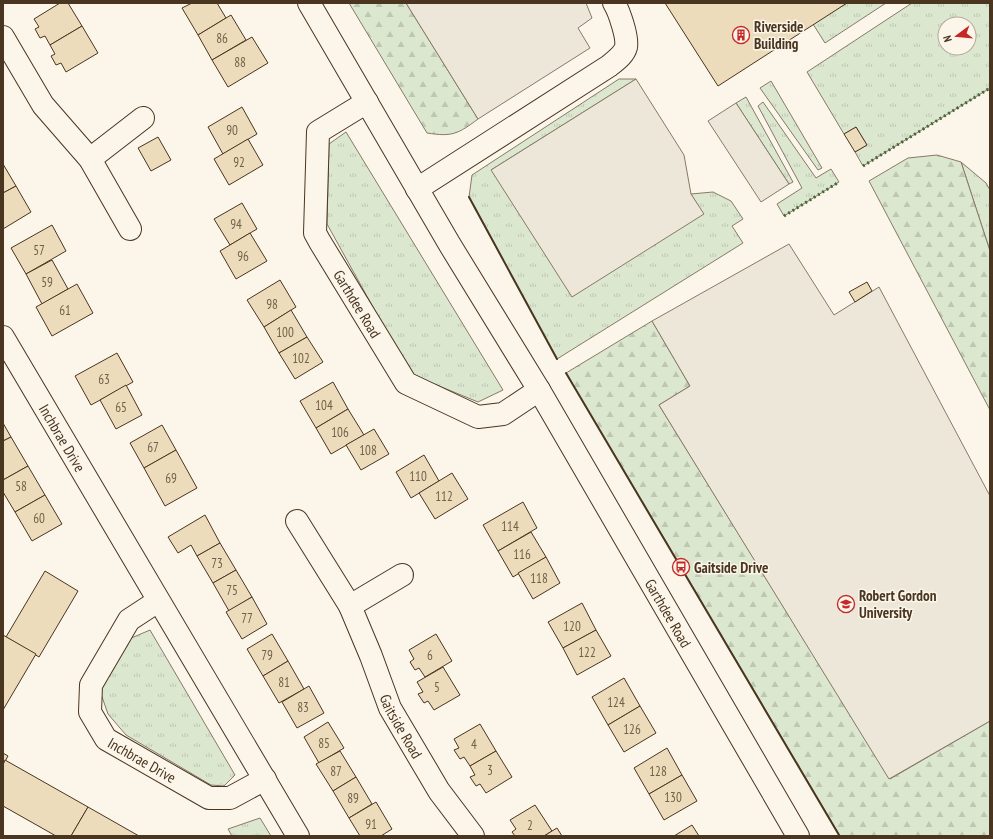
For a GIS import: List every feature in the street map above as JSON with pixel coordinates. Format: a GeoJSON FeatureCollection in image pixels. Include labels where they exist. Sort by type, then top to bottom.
{"type":"FeatureCollection","features":[{"type":"Feature","properties":{"kind":"street","name":"Garthdee Road"},"geometry":{"type":"LineString","coordinates":[[309,3],[417,189],[539,390],[798,836]]}},
{"type":"Feature","properties":{"kind":"street"},"geometry":{"type":"LineString","coordinates":[[417,189],[609,66],[619,57],[626,46],[624,28],[614,3]]}},
{"type":"Feature","properties":{"kind":"street"},"geometry":{"type":"LineString","coordinates":[[3,37],[43,105],[90,159],[130,228]]}},
{"type":"Feature","properties":{"kind":"street","name":"Garthdee Road"},"geometry":{"type":"LineString","coordinates":[[367,102],[318,132],[315,233],[320,242],[406,383],[478,417],[503,414],[539,390]]}},
{"type":"Feature","properties":{"kind":"street"},"geometry":{"type":"LineString","coordinates":[[90,159],[143,118]]}},
{"type":"Feature","properties":{"kind":"street","name":"Inchbrae Drive"},"geometry":{"type":"LineString","coordinates":[[3,337],[298,836]]}},
{"type":"Feature","properties":{"kind":"street","name":"Gaitside Road"},"geometry":{"type":"LineString","coordinates":[[297,521],[350,606],[371,656],[390,708],[439,791],[473,836]]}},
{"type":"Feature","properties":{"kind":"street"},"geometry":{"type":"LineString","coordinates":[[350,606],[402,575]]}},
{"type":"Feature","properties":{"kind":"street","name":"Inchbrae Drive"},"geometry":{"type":"LineString","coordinates":[[158,601],[129,620],[91,685],[90,712],[106,738],[209,798],[230,798],[264,779]]}},
{"type":"Feature","properties":{"kind":"green space"},"geometry":{"type":"Polygon","coordinates":[[[349,3],[406,3],[478,119],[460,131],[454,133],[443,135],[427,133],[349,3]]]}},
{"type":"Feature","properties":{"kind":"green space"},"geometry":{"type":"Polygon","coordinates":[[[847,3],[886,3],[825,43],[813,24],[847,3]]]}},
{"type":"Feature","properties":{"kind":"green space"},"geometry":{"type":"Polygon","coordinates":[[[912,3],[990,3],[990,88],[863,166],[855,152],[867,145],[856,127],[844,134],[807,72],[912,3]]]}},
{"type":"Feature","properties":{"kind":"green space"},"geometry":{"type":"Polygon","coordinates":[[[619,79],[636,79],[491,170],[703,214],[691,194],[713,192],[731,201],[743,219],[732,226],[743,243],[557,359],[469,197],[472,175],[619,79]]]}},
{"type":"Feature","properties":{"kind":"green space"},"geometry":{"type":"Polygon","coordinates":[[[771,81],[822,168],[818,170],[760,88],[771,81]]]}},
{"type":"Feature","properties":{"kind":"green space"},"geometry":{"type":"Polygon","coordinates":[[[746,97],[793,182],[789,184],[736,103],[746,97]]]}},
{"type":"Feature","properties":{"kind":"green space"},"geometry":{"type":"Polygon","coordinates":[[[763,102],[816,178],[831,169],[839,182],[784,216],[777,204],[802,188],[758,106],[763,102]]]}},
{"type":"Feature","properties":{"kind":"green space"},"geometry":{"type":"Polygon","coordinates":[[[346,132],[503,390],[478,402],[410,374],[327,224],[329,144],[346,132]]]}},
{"type":"Feature","properties":{"kind":"green space"},"geometry":{"type":"Polygon","coordinates":[[[937,155],[961,162],[990,251],[990,410],[869,181],[908,158],[937,155]]]}},
{"type":"Feature","properties":{"kind":"green space"},"geometry":{"type":"Polygon","coordinates":[[[961,162],[986,183],[990,190],[990,251],[961,162]]]}},
{"type":"Feature","properties":{"kind":"green space"},"geometry":{"type":"Polygon","coordinates":[[[652,321],[690,386],[659,405],[890,779],[990,721],[990,836],[840,836],[566,373],[652,321]]]}},
{"type":"Feature","properties":{"kind":"green space"},"geometry":{"type":"Polygon","coordinates":[[[150,630],[235,775],[224,786],[211,785],[126,735],[108,714],[100,691],[129,639],[150,630]]]}},
{"type":"Feature","properties":{"kind":"green space"},"geometry":{"type":"Polygon","coordinates":[[[260,818],[271,836],[232,836],[228,829],[260,818]]]}},
{"type":"Feature","properties":{"kind":"shaded area"},"geometry":{"type":"Polygon","coordinates":[[[406,3],[586,3],[592,18],[578,28],[590,48],[478,119],[406,3]]]}},
{"type":"Feature","properties":{"kind":"shaded area"},"geometry":{"type":"Polygon","coordinates":[[[636,79],[684,155],[691,194],[704,214],[572,297],[491,170],[636,79]]]}},
{"type":"Feature","properties":{"kind":"shaded area"},"geometry":{"type":"Polygon","coordinates":[[[736,103],[789,184],[761,202],[708,121],[736,103]]]}},
{"type":"Feature","properties":{"kind":"shaded area"},"geometry":{"type":"Polygon","coordinates":[[[789,244],[834,315],[879,287],[990,496],[990,721],[889,779],[659,405],[690,386],[652,321],[789,244]]]}},
{"type":"Feature","properties":{"kind":"building"},"geometry":{"type":"Polygon","coordinates":[[[60,3],[68,3],[82,26],[50,45],[45,36],[40,38],[35,29],[39,27],[34,19],[60,3]]]}},
{"type":"Feature","properties":{"kind":"building"},"geometry":{"type":"Polygon","coordinates":[[[192,3],[217,3],[226,18],[198,35],[182,8],[192,3]]]}},
{"type":"Feature","properties":{"kind":"building","name":"Riverside Building"},"geometry":{"type":"Polygon","coordinates":[[[665,3],[847,3],[718,86],[665,3]]]}},
{"type":"Feature","properties":{"kind":"building"},"geometry":{"type":"Polygon","coordinates":[[[231,15],[246,40],[212,60],[198,35],[231,15]]]}},
{"type":"Feature","properties":{"kind":"building"},"geometry":{"type":"Polygon","coordinates":[[[82,26],[98,53],[66,72],[61,63],[56,65],[51,56],[55,54],[50,45],[82,26]]]}},
{"type":"Feature","properties":{"kind":"building"},"geometry":{"type":"Polygon","coordinates":[[[252,37],[268,63],[228,87],[212,60],[252,37]]]}},
{"type":"Feature","properties":{"kind":"building"},"geometry":{"type":"Polygon","coordinates":[[[242,107],[257,134],[223,154],[208,127],[242,107]]]}},
{"type":"Feature","properties":{"kind":"building"},"geometry":{"type":"Polygon","coordinates":[[[856,127],[867,145],[855,152],[844,134],[856,127]]]}},
{"type":"Feature","properties":{"kind":"building"},"geometry":{"type":"Polygon","coordinates":[[[158,137],[171,160],[151,171],[138,148],[158,137]]]}},
{"type":"Feature","properties":{"kind":"building"},"geometry":{"type":"Polygon","coordinates":[[[248,139],[263,165],[229,185],[214,159],[248,139]]]}},
{"type":"Feature","properties":{"kind":"building"},"geometry":{"type":"Polygon","coordinates":[[[3,164],[16,186],[3,193],[3,164]]]}},
{"type":"Feature","properties":{"kind":"building"},"geometry":{"type":"Polygon","coordinates":[[[16,186],[31,212],[3,229],[3,193],[16,186]]]}},
{"type":"Feature","properties":{"kind":"building"},"geometry":{"type":"Polygon","coordinates":[[[242,203],[257,229],[230,245],[214,219],[242,203]]]}},
{"type":"Feature","properties":{"kind":"building"},"geometry":{"type":"Polygon","coordinates":[[[52,225],[66,251],[26,274],[11,248],[52,225]]]}},
{"type":"Feature","properties":{"kind":"building"},"geometry":{"type":"Polygon","coordinates":[[[250,233],[267,261],[236,279],[220,251],[250,233]]]}},
{"type":"Feature","properties":{"kind":"building"},"geometry":{"type":"Polygon","coordinates":[[[52,260],[68,289],[42,304],[26,274],[52,260]]]}},
{"type":"Feature","properties":{"kind":"building"},"geometry":{"type":"Polygon","coordinates":[[[280,280],[296,307],[264,327],[247,300],[280,280]]]}},
{"type":"Feature","properties":{"kind":"building"},"geometry":{"type":"Polygon","coordinates":[[[867,282],[872,291],[855,302],[849,292],[867,282]]]}},
{"type":"Feature","properties":{"kind":"building"},"geometry":{"type":"Polygon","coordinates":[[[77,284],[93,313],[52,336],[36,307],[77,284]]]}},
{"type":"Feature","properties":{"kind":"building"},"geometry":{"type":"Polygon","coordinates":[[[291,310],[307,337],[279,353],[264,327],[291,310]]]}},
{"type":"Feature","properties":{"kind":"building"},"geometry":{"type":"Polygon","coordinates":[[[307,337],[323,362],[295,379],[279,353],[307,337]]]}},
{"type":"Feature","properties":{"kind":"building"},"geometry":{"type":"Polygon","coordinates":[[[117,353],[133,382],[91,405],[75,376],[117,353]]]}},
{"type":"Feature","properties":{"kind":"building"},"geometry":{"type":"Polygon","coordinates":[[[333,382],[348,409],[316,428],[300,401],[333,382]]]}},
{"type":"Feature","properties":{"kind":"building"},"geometry":{"type":"Polygon","coordinates":[[[126,385],[142,415],[116,429],[100,400],[126,385]]]}},
{"type":"Feature","properties":{"kind":"building"},"geometry":{"type":"Polygon","coordinates":[[[348,409],[364,435],[331,454],[316,428],[348,409]]]}},
{"type":"Feature","properties":{"kind":"building"},"geometry":{"type":"Polygon","coordinates":[[[3,423],[11,437],[3,441],[3,423]]]}},
{"type":"Feature","properties":{"kind":"building"},"geometry":{"type":"Polygon","coordinates":[[[162,425],[176,450],[144,468],[130,443],[162,425]]]}},
{"type":"Feature","properties":{"kind":"building"},"geometry":{"type":"Polygon","coordinates":[[[374,429],[389,454],[361,470],[346,445],[374,429]]]}},
{"type":"Feature","properties":{"kind":"building"},"geometry":{"type":"Polygon","coordinates":[[[11,437],[28,466],[3,480],[3,441],[11,437]]]}},
{"type":"Feature","properties":{"kind":"building"},"geometry":{"type":"Polygon","coordinates":[[[176,450],[197,488],[165,506],[144,468],[176,450]]]}},
{"type":"Feature","properties":{"kind":"building"},"geometry":{"type":"Polygon","coordinates":[[[424,455],[439,481],[411,498],[396,472],[424,455]]]}},
{"type":"Feature","properties":{"kind":"building"},"geometry":{"type":"Polygon","coordinates":[[[28,466],[45,495],[15,512],[3,492],[3,480],[28,466]]]}},
{"type":"Feature","properties":{"kind":"building"},"geometry":{"type":"Polygon","coordinates":[[[452,473],[468,499],[435,519],[419,493],[452,473]]]}},
{"type":"Feature","properties":{"kind":"building"},"geometry":{"type":"Polygon","coordinates":[[[45,495],[62,524],[32,541],[15,512],[45,495]]]}},
{"type":"Feature","properties":{"kind":"building"},"geometry":{"type":"Polygon","coordinates":[[[523,502],[537,528],[498,551],[483,525],[523,502]]]}},
{"type":"Feature","properties":{"kind":"building"},"geometry":{"type":"Polygon","coordinates":[[[205,515],[220,543],[197,556],[191,545],[178,553],[168,537],[205,515]]]}},
{"type":"Feature","properties":{"kind":"building"},"geometry":{"type":"Polygon","coordinates":[[[531,532],[546,557],[513,577],[498,551],[531,532]]]}},
{"type":"Feature","properties":{"kind":"building"},"geometry":{"type":"Polygon","coordinates":[[[220,543],[236,570],[213,583],[197,556],[220,543]]]}},
{"type":"Feature","properties":{"kind":"building"},"geometry":{"type":"Polygon","coordinates":[[[546,557],[560,583],[533,599],[518,573],[546,557]]]}},
{"type":"Feature","properties":{"kind":"building"},"geometry":{"type":"Polygon","coordinates":[[[236,570],[252,597],[229,611],[213,583],[236,570]]]}},
{"type":"Feature","properties":{"kind":"building"},"geometry":{"type":"Polygon","coordinates":[[[45,571],[78,591],[39,657],[6,637],[45,571]]]}},
{"type":"Feature","properties":{"kind":"building"},"geometry":{"type":"Polygon","coordinates":[[[252,597],[267,624],[242,639],[226,612],[252,597]]]}},
{"type":"Feature","properties":{"kind":"building"},"geometry":{"type":"Polygon","coordinates":[[[582,603],[596,630],[563,648],[548,622],[582,603]]]}},
{"type":"Feature","properties":{"kind":"building"},"geometry":{"type":"Polygon","coordinates":[[[596,630],[611,656],[577,675],[563,648],[596,630]]]}},
{"type":"Feature","properties":{"kind":"building"},"geometry":{"type":"Polygon","coordinates":[[[272,634],[288,661],[263,676],[247,649],[272,634]]]}},
{"type":"Feature","properties":{"kind":"building"},"geometry":{"type":"Polygon","coordinates":[[[436,634],[452,661],[425,677],[419,668],[415,670],[410,662],[414,659],[409,650],[436,634]]]}},
{"type":"Feature","properties":{"kind":"building"},"geometry":{"type":"Polygon","coordinates":[[[3,635],[36,654],[3,710],[3,635]]]}},
{"type":"Feature","properties":{"kind":"building"},"geometry":{"type":"Polygon","coordinates":[[[288,661],[304,689],[279,703],[263,676],[288,661]]]}},
{"type":"Feature","properties":{"kind":"building"},"geometry":{"type":"Polygon","coordinates":[[[443,667],[460,695],[434,710],[428,701],[424,703],[418,694],[423,692],[417,682],[443,667]]]}},
{"type":"Feature","properties":{"kind":"building"},"geometry":{"type":"Polygon","coordinates":[[[624,678],[640,706],[608,725],[592,697],[624,678]]]}},
{"type":"Feature","properties":{"kind":"building"},"geometry":{"type":"Polygon","coordinates":[[[309,686],[324,713],[297,728],[282,702],[309,686]]]}},
{"type":"Feature","properties":{"kind":"building"},"geometry":{"type":"Polygon","coordinates":[[[640,706],[656,733],[624,752],[608,725],[640,706]]]}},
{"type":"Feature","properties":{"kind":"building"},"geometry":{"type":"Polygon","coordinates":[[[328,722],[344,748],[319,763],[304,737],[328,722]]]}},
{"type":"Feature","properties":{"kind":"building"},"geometry":{"type":"Polygon","coordinates":[[[480,724],[496,751],[470,766],[464,757],[460,759],[454,750],[459,748],[454,739],[480,724]]]}},
{"type":"Feature","properties":{"kind":"building"},"geometry":{"type":"Polygon","coordinates":[[[667,748],[682,775],[649,794],[634,768],[667,748]]]}},
{"type":"Feature","properties":{"kind":"building"},"geometry":{"type":"Polygon","coordinates":[[[340,751],[356,777],[333,791],[316,764],[340,751]]]}},
{"type":"Feature","properties":{"kind":"building"},"geometry":{"type":"Polygon","coordinates":[[[496,751],[512,777],[486,793],[480,784],[476,786],[470,777],[475,775],[470,766],[496,751]]]}},
{"type":"Feature","properties":{"kind":"building"},"geometry":{"type":"Polygon","coordinates":[[[3,753],[8,756],[3,765],[3,753]]]}},
{"type":"Feature","properties":{"kind":"building"},"geometry":{"type":"Polygon","coordinates":[[[5,760],[88,807],[71,836],[56,836],[3,806],[3,765],[5,760]]]}},
{"type":"Feature","properties":{"kind":"building"},"geometry":{"type":"Polygon","coordinates":[[[682,775],[697,801],[664,820],[649,794],[682,775]]]}},
{"type":"Feature","properties":{"kind":"building"},"geometry":{"type":"Polygon","coordinates":[[[356,777],[372,804],[349,818],[333,791],[356,777]]]}},
{"type":"Feature","properties":{"kind":"building"},"geometry":{"type":"Polygon","coordinates":[[[376,802],[392,829],[381,836],[360,836],[349,818],[376,802]]]}},
{"type":"Feature","properties":{"kind":"building"},"geometry":{"type":"Polygon","coordinates":[[[535,805],[552,831],[544,836],[515,836],[512,832],[516,829],[510,820],[535,805]]]}},
{"type":"Feature","properties":{"kind":"building"},"geometry":{"type":"Polygon","coordinates":[[[88,807],[139,836],[71,836],[88,807]]]}},
{"type":"Feature","properties":{"kind":"building"},"geometry":{"type":"Polygon","coordinates":[[[692,825],[699,836],[674,836],[692,825]]]}},
{"type":"Feature","properties":{"kind":"building"},"geometry":{"type":"Polygon","coordinates":[[[557,828],[562,836],[544,836],[552,831],[557,828]]]}},
{"type":"Feature","properties":{"kind":"hedge"},"geometry":{"type":"LineString","coordinates":[[863,166],[990,88]]}},
{"type":"Feature","properties":{"kind":"hedge"},"geometry":{"type":"LineString","coordinates":[[784,216],[839,182]]}},
{"type":"Feature","properties":{"kind":"wall"},"geometry":{"type":"LineString","coordinates":[[469,197],[557,359]]}},
{"type":"Feature","properties":{"kind":"wall"},"geometry":{"type":"LineString","coordinates":[[566,373],[839,835]]}},
{"type":"Feature","properties":{"kind":"place","name":"Riverside Building"},"geometry":{"type":"Point","coordinates":[741,35]}},
{"type":"Feature","properties":{"kind":"place","name":"Gaitside Drive"},"geometry":{"type":"Point","coordinates":[681,567]}},
{"type":"Feature","properties":{"kind":"place","name":"Robert Gordon University"},"geometry":{"type":"Point","coordinates":[846,604]}}]}
